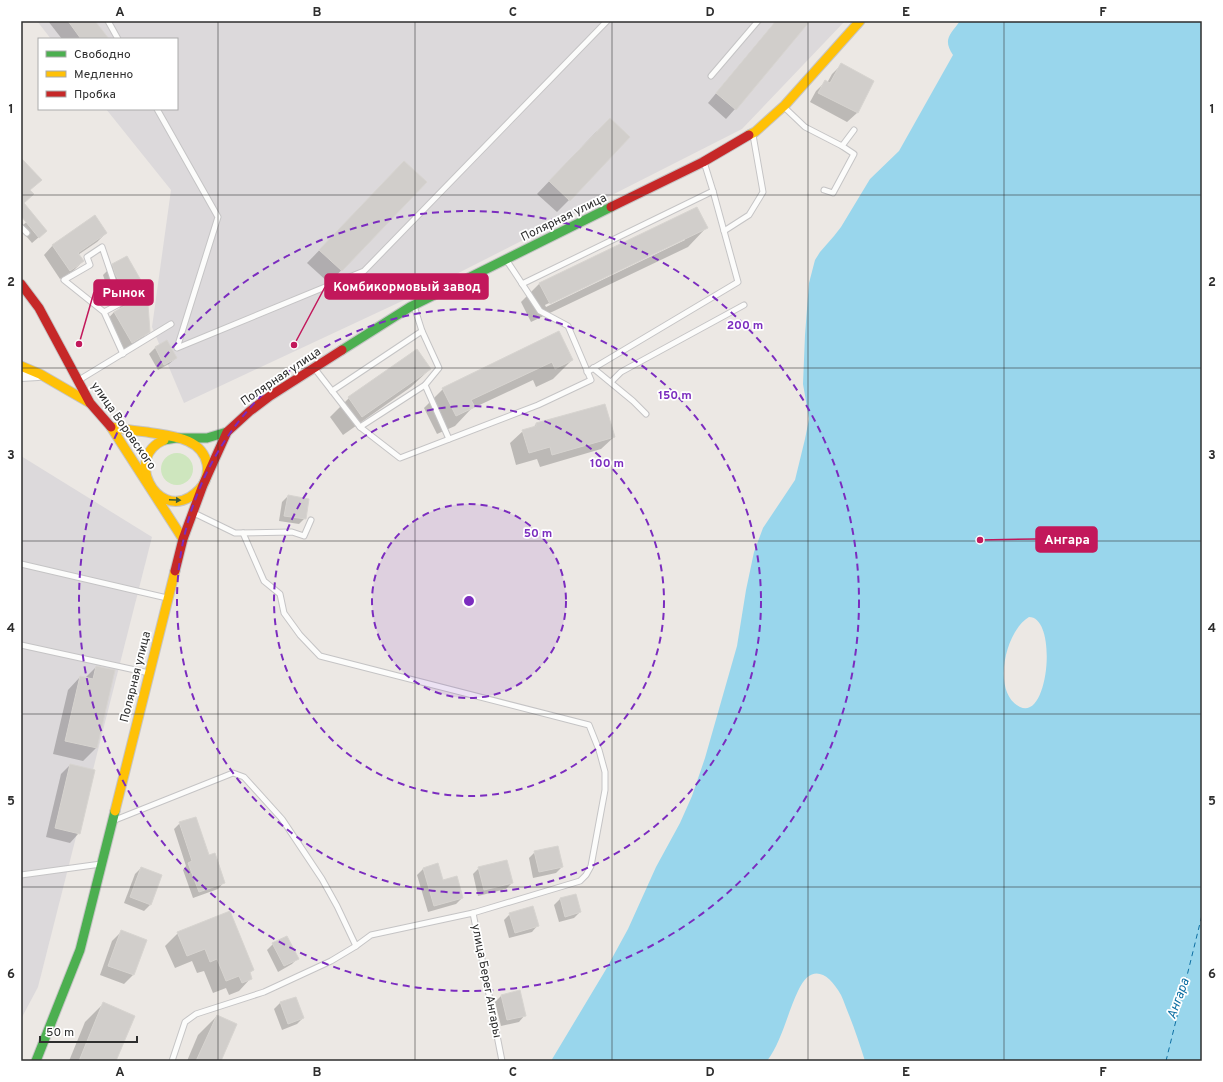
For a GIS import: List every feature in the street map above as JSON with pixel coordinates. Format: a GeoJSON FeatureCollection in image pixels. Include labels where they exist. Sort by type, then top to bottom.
{"type":"FeatureCollection","features":[{"type":"Feature","properties":{"kind":"main road","name":"Полярная улица"},"geometry":{"type":"LineString","coordinates":[[36,1061],[80,950],[183,539],[203,485],[227,432],[250,411],[270,396],[414,305],[703,162],[752,133],[783,106],[860,21]]}},
{"type":"Feature","properties":{"kind":"main road","name":"улица Воровского"},"geometry":{"type":"LineString","coordinates":[[21,284],[39,308],[90,403],[111,427],[183,539]]}},
{"type":"Feature","properties":{"kind":"main road"},"geometry":{"type":"LineString","coordinates":[[21,366],[40,374],[90,403]]}},
{"type":"Feature","properties":{"kind":"main road"},"geometry":{"type":"LineString","coordinates":[[111,427],[179,437],[208,438],[227,432]]}},
{"type":"Feature","properties":{"kind":"main road"},"geometry":{"type":"LineString","coordinates":[[179,437],[193,442],[204,453],[208,472],[200,490],[192,497],[182,500],[172,500],[163,498],[154,492],[148,484],[145,475],[145,465],[150,452],[160,442],[169,438],[179,437]]}},
{"type":"Feature","properties":{"kind":"street"},"geometry":{"type":"LineString","coordinates":[[21,376],[40,374]]}},
{"type":"Feature","properties":{"kind":"lane"},"geometry":{"type":"LineString","coordinates":[[108,21],[117,38]]}},
{"type":"Feature","properties":{"kind":"lane"},"geometry":{"type":"LineString","coordinates":[[158,110],[218,217],[178,348],[364,271],[607,21]]}},
{"type":"Feature","properties":{"kind":"lane"},"geometry":{"type":"LineString","coordinates":[[711,76],[758,21]]}},
{"type":"Feature","properties":{"kind":"lane"},"geometry":{"type":"LineString","coordinates":[[783,106],[805,127],[842,146],[854,154],[834,193],[824,190]]}},
{"type":"Feature","properties":{"kind":"lane"},"geometry":{"type":"LineString","coordinates":[[842,146],[854,130]]}},
{"type":"Feature","properties":{"kind":"lane"},"geometry":{"type":"LineString","coordinates":[[724,231],[749,215],[763,192],[752,133]]}},
{"type":"Feature","properties":{"kind":"lane"},"geometry":{"type":"LineString","coordinates":[[587,372],[738,282],[713,191],[703,162]]}},
{"type":"Feature","properties":{"kind":"lane"},"geometry":{"type":"LineString","coordinates":[[522,284],[713,191]]}},
{"type":"Feature","properties":{"kind":"lane"},"geometry":{"type":"LineString","coordinates":[[21,227],[27,233]]}},
{"type":"Feature","properties":{"kind":"lane"},"geometry":{"type":"LineString","coordinates":[[104,312],[121,303],[102,247],[87,257],[90,265],[64,280],[104,312],[123,354]]}},
{"type":"Feature","properties":{"kind":"lane"},"geometry":{"type":"LineString","coordinates":[[314,368],[360,427],[400,458],[538,405],[591,380],[568,326],[540,311],[506,260]]}},
{"type":"Feature","properties":{"kind":"lane"},"geometry":{"type":"LineString","coordinates":[[360,427],[425,385],[438,368],[422,331],[414,305]]}},
{"type":"Feature","properties":{"kind":"lane"},"geometry":{"type":"LineString","coordinates":[[611,382],[621,372],[744,306]]}},
{"type":"Feature","properties":{"kind":"lane"},"geometry":{"type":"LineString","coordinates":[[78,380],[172,324]]}},
{"type":"Feature","properties":{"kind":"lane"},"geometry":{"type":"LineString","coordinates":[[332,391],[422,331]]}},
{"type":"Feature","properties":{"kind":"lane"},"geometry":{"type":"LineString","coordinates":[[593,368],[633,401],[646,414]]}},
{"type":"Feature","properties":{"kind":"lane"},"geometry":{"type":"LineString","coordinates":[[425,385],[449,439]]}},
{"type":"Feature","properties":{"kind":"lane"},"geometry":{"type":"LineString","coordinates":[[193,512],[235,533],[292,532],[304,536],[311,520]]}},
{"type":"Feature","properties":{"kind":"lane"},"geometry":{"type":"LineString","coordinates":[[242,533],[264,581],[280,594],[284,613],[300,636],[320,656],[589,725],[599,750],[605,772],[605,790],[591,866],[586,875],[580,881],[473,913]]}},
{"type":"Feature","properties":{"kind":"lane"},"geometry":{"type":"LineString","coordinates":[[21,564],[168,598]]}},
{"type":"Feature","properties":{"kind":"lane"},"geometry":{"type":"LineString","coordinates":[[21,645],[150,673]]}},
{"type":"Feature","properties":{"kind":"lane"},"geometry":{"type":"LineString","coordinates":[[113,821],[233,773],[244,777],[282,819],[322,879],[356,946]]}},
{"type":"Feature","properties":{"kind":"lane"},"geometry":{"type":"LineString","coordinates":[[21,875],[102,864]]}},
{"type":"Feature","properties":{"kind":"lane","name":"улица Берег Ангары"},"geometry":{"type":"LineString","coordinates":[[172,1061],[185,1022],[196,1014],[264,992],[331,961],[371,935],[473,913],[502,1061]]}},
{"type":"Feature","properties":{"kind":"shaded area"},"geometry":{"type":"Polygon","coordinates":[[[37,21],[845,21],[742,129],[415,295],[184,403],[152,327],[171,190],[107,110],[178,110],[178,38],[50,38],[37,21]]]}},
{"type":"Feature","properties":{"kind":"shaded area"},"geometry":{"type":"Polygon","coordinates":[[[21,456],[152,537],[38,987],[21,1019],[21,456]]]}},
{"type":"Feature","properties":{"kind":"green space"},"geometry":{"type":"Polygon","coordinates":[[[174,453],[180,453],[189,457],[193,469],[189,481],[180,485],[174,485],[165,481],[161,472],[161,466],[165,457],[174,453]]]}},
{"type":"Feature","properties":{"kind":"water","name":"Ангара"},"geometry":{"type":"Polygon","coordinates":[[[960,21],[1202,21],[1202,1061],[865,1061],[841,995],[831,981],[825,976],[814,974],[803,982],[798,991],[777,1045],[767,1061],[551,1061],[605,971],[628,929],[656,867],[680,823],[692,796],[705,758],[737,646],[754,552],[763,528],[795,480],[805,439],[809,419],[803,384],[805,335],[809,283],[815,260],[841,227],[870,179],[899,151],[953,55],[948,45],[948,41],[951,33],[960,21]],[[1029,617],[1021,624],[1013,635],[1005,662],[1004,676],[1006,689],[1011,700],[1020,707],[1030,707],[1038,699],[1043,685],[1047,649],[1044,633],[1038,621],[1029,617]]]}},
{"type":"Feature","properties":{"kind":"building"},"geometry":{"type":"Polygon","coordinates":[[[68,21],[95,21],[108,38],[80,38],[68,21]]]}},
{"type":"Feature","properties":{"kind":"building"},"geometry":{"type":"Polygon","coordinates":[[[776,21],[810,21],[736,110],[716,93],[776,21]]]}},
{"type":"Feature","properties":{"kind":"building"},"geometry":{"type":"Polygon","coordinates":[[[841,63],[874,81],[858,113],[818,93],[825,80],[830,83],[841,63]]]}},
{"type":"Feature","properties":{"kind":"building"},"geometry":{"type":"Polygon","coordinates":[[[610,118],[630,137],[570,201],[549,181],[610,118]]]}},
{"type":"Feature","properties":{"kind":"building"},"geometry":{"type":"Polygon","coordinates":[[[21,158],[42,180],[30,190],[34,194],[24,203],[47,231],[39,238],[21,216],[21,158]]]}},
{"type":"Feature","properties":{"kind":"building"},"geometry":{"type":"Polygon","coordinates":[[[404,161],[427,182],[342,271],[319,250],[404,161]]]}},
{"type":"Feature","properties":{"kind":"building"},"geometry":{"type":"Polygon","coordinates":[[[697,207],[708,228],[550,304],[539,283],[697,207]]]}},
{"type":"Feature","properties":{"kind":"building"},"geometry":{"type":"Polygon","coordinates":[[[95,215],[107,233],[78,253],[84,261],[70,271],[52,245],[95,215]]]}},
{"type":"Feature","properties":{"kind":"building"},"geometry":{"type":"Polygon","coordinates":[[[127,256],[147,291],[150,332],[132,343],[114,312],[131,302],[115,274],[112,264],[127,256]]]}},
{"type":"Feature","properties":{"kind":"building"},"geometry":{"type":"Polygon","coordinates":[[[559,331],[573,360],[555,369],[552,362],[471,400],[475,407],[456,416],[442,388],[559,331]]]}},
{"type":"Feature","properties":{"kind":"building"},"geometry":{"type":"Polygon","coordinates":[[[167,340],[177,358],[164,365],[155,347],[167,340]]]}},
{"type":"Feature","properties":{"kind":"building"},"geometry":{"type":"Polygon","coordinates":[[[417,349],[431,369],[362,417],[348,397],[417,349]]]}},
{"type":"Feature","properties":{"kind":"building"},"geometry":{"type":"Polygon","coordinates":[[[605,404],[615,437],[552,455],[550,447],[529,453],[522,430],[536,426],[536,423],[605,404]]]}},
{"type":"Feature","properties":{"kind":"building"},"geometry":{"type":"Polygon","coordinates":[[[288,495],[309,499],[306,519],[284,516],[288,495]]]}},
{"type":"Feature","properties":{"kind":"building"},"geometry":{"type":"Polygon","coordinates":[[[96,666],[115,670],[97,748],[65,741],[80,676],[93,679],[96,666]]]}},
{"type":"Feature","properties":{"kind":"building"},"geometry":{"type":"Polygon","coordinates":[[[70,764],[95,770],[80,834],[55,828],[70,764]]]}},
{"type":"Feature","properties":{"kind":"building"},"geometry":{"type":"Polygon","coordinates":[[[196,817],[209,855],[215,853],[225,883],[199,892],[188,863],[192,861],[179,822],[196,817]]]}},
{"type":"Feature","properties":{"kind":"building"},"geometry":{"type":"Polygon","coordinates":[[[558,846],[563,867],[539,872],[534,851],[558,846]]]}},
{"type":"Feature","properties":{"kind":"building"},"geometry":{"type":"Polygon","coordinates":[[[507,860],[513,883],[484,890],[478,867],[507,860]]]}},
{"type":"Feature","properties":{"kind":"building"},"geometry":{"type":"Polygon","coordinates":[[[438,863],[443,880],[457,876],[463,898],[434,906],[423,868],[438,863]]]}},
{"type":"Feature","properties":{"kind":"building"},"geometry":{"type":"Polygon","coordinates":[[[141,867],[162,875],[151,905],[130,897],[141,867]]]}},
{"type":"Feature","properties":{"kind":"building"},"geometry":{"type":"Polygon","coordinates":[[[576,894],[581,912],[565,917],[560,898],[576,894]]]}},
{"type":"Feature","properties":{"kind":"building"},"geometry":{"type":"Polygon","coordinates":[[[533,906],[539,926],[515,933],[509,913],[533,906]]]}},
{"type":"Feature","properties":{"kind":"building"},"geometry":{"type":"Polygon","coordinates":[[[230,911],[254,970],[250,972],[252,979],[242,983],[239,976],[226,981],[217,959],[210,962],[205,949],[187,956],[177,932],[230,911]]]}},
{"type":"Feature","properties":{"kind":"building"},"geometry":{"type":"Polygon","coordinates":[[[121,930],[147,940],[134,975],[108,966],[121,930]]]}},
{"type":"Feature","properties":{"kind":"building"},"geometry":{"type":"Polygon","coordinates":[[[287,936],[299,959],[284,966],[272,943],[287,936]]]}},
{"type":"Feature","properties":{"kind":"building"},"geometry":{"type":"Polygon","coordinates":[[[520,990],[526,1016],[507,1020],[501,995],[520,990]]]}},
{"type":"Feature","properties":{"kind":"building"},"geometry":{"type":"Polygon","coordinates":[[[296,997],[304,1018],[288,1024],[280,1002],[296,997]]]}},
{"type":"Feature","properties":{"kind":"building"},"geometry":{"type":"Polygon","coordinates":[[[103,1002],[135,1016],[116,1061],[79,1061],[103,1002]]]}},
{"type":"Feature","properties":{"kind":"building"},"geometry":{"type":"Polygon","coordinates":[[[217,1015],[237,1024],[221,1061],[196,1061],[217,1015]]]}},
{"type":"Feature","properties":{"kind":"ferry route"},"geometry":{"type":"LineString","coordinates":[[1166,1061],[1202,915]]}},
{"type":"Feature","properties":{"kind":"traffic: fast"},"geometry":{"type":"LineString","coordinates":[[342,350],[410,307],[611,207]]}},
{"type":"Feature","properties":{"kind":"traffic: fast"},"geometry":{"type":"LineString","coordinates":[[164,440],[176,438],[207,438],[227,432]]}},
{"type":"Feature","properties":{"kind":"traffic: fast"},"geometry":{"type":"LineString","coordinates":[[36,1061],[80,950],[115,811]]}},
{"type":"Feature","properties":{"kind":"traffic: slow"},"geometry":{"type":"LineString","coordinates":[[749,135],[755,132],[785,105],[860,21]]}},
{"type":"Feature","properties":{"kind":"traffic: slow"},"geometry":{"type":"LineString","coordinates":[[21,366],[40,374],[90,403]]}},
{"type":"Feature","properties":{"kind":"traffic: slow"},"geometry":{"type":"LineString","coordinates":[[111,427],[183,539]]}},
{"type":"Feature","properties":{"kind":"traffic: slow"},"geometry":{"type":"LineString","coordinates":[[111,427],[183,439],[199,448],[204,455],[207,464],[207,472],[205,481],[201,488],[190,497],[177,501],[166,499],[156,493],[149,483],[146,471],[146,459],[152,448],[164,440]]}},
{"type":"Feature","properties":{"kind":"traffic: slow"},"geometry":{"type":"LineString","coordinates":[[115,811],[175,571]]}},
{"type":"Feature","properties":{"kind":"traffic: jam"},"geometry":{"type":"LineString","coordinates":[[611,207],[703,162],[749,135]]}},
{"type":"Feature","properties":{"kind":"traffic: jam"},"geometry":{"type":"LineString","coordinates":[[21,284],[39,308],[90,403],[111,427]]}},
{"type":"Feature","properties":{"kind":"traffic: jam"},"geometry":{"type":"LineString","coordinates":[[175,571],[183,539],[203,485],[227,432],[250,411],[270,396],[342,350]]}},
{"type":"Feature","properties":{"kind":"place","name":"Рынок"},"geometry":{"type":"Point","coordinates":[79,344]}},
{"type":"Feature","properties":{"kind":"place","name":"Комбикормовый завод"},"geometry":{"type":"Point","coordinates":[294,345]}},
{"type":"Feature","properties":{"kind":"place","name":"Ангара"},"geometry":{"type":"Point","coordinates":[980,540]}}]}
